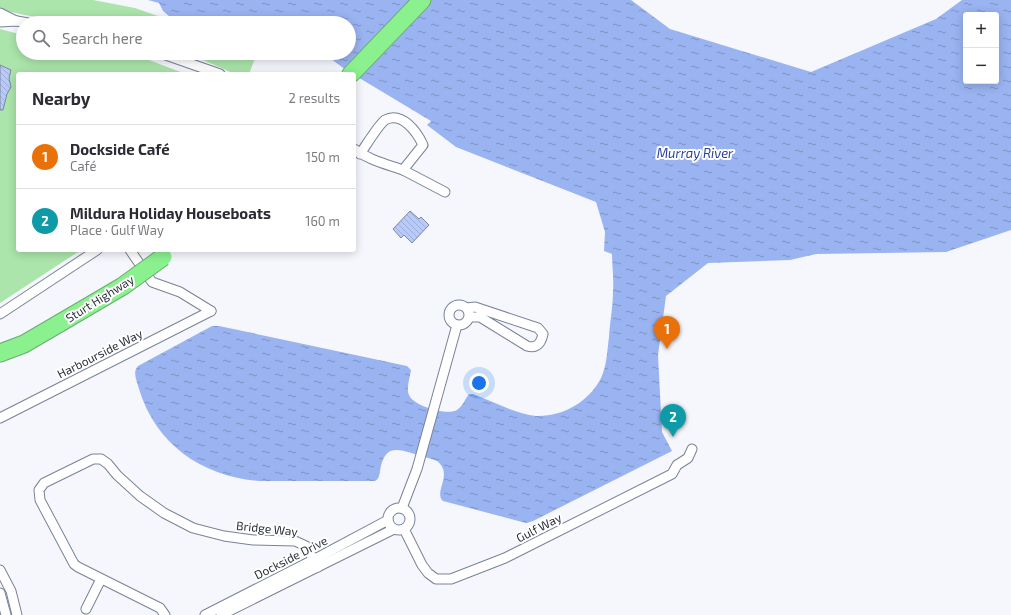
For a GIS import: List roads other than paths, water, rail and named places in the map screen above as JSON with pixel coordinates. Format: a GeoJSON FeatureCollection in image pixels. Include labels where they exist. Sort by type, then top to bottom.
{"type":"FeatureCollection","features":[{"type":"Feature","properties":{"kind":"highway"},"geometry":{"type":"LineString","coordinates":[[353,72],[422,0]]}},
{"type":"Feature","properties":{"kind":"highway","name":"Sturt Highway"},"geometry":{"type":"LineString","coordinates":[[0,353],[24,344],[123,286],[168,254]]}},
{"type":"Feature","properties":{"kind":"highway","name":"Sturt Highway"},"geometry":{"type":"LineString","coordinates":[[0,364],[13,356],[24,344]]}},
{"type":"Feature","properties":{"kind":"street"},"geometry":{"type":"LineString","coordinates":[[0,13],[16,20]]}},
{"type":"Feature","properties":{"kind":"street"},"geometry":{"type":"LineString","coordinates":[[0,22],[16,21]]}},
{"type":"Feature","properties":{"kind":"street"},"geometry":{"type":"LineString","coordinates":[[180,60],[214,72]]}},
{"type":"Feature","properties":{"kind":"street"},"geometry":{"type":"LineString","coordinates":[[403,170],[423,145],[417,132],[403,121],[395,118],[385,120],[357,151],[378,162],[403,170],[445,192]]}},
{"type":"Feature","properties":{"kind":"street"},"geometry":{"type":"LineString","coordinates":[[0,314],[94,252]]}},
{"type":"Feature","properties":{"kind":"street","name":"Harbourside Way"},"geometry":{"type":"LineString","coordinates":[[0,418],[211,311],[180,292],[152,282],[131,252]]}},
{"type":"Feature","properties":{"kind":"street"},"geometry":{"type":"LineString","coordinates":[[468,312],[467,322],[463,325],[452,323],[449,318],[449,312],[452,308],[457,305],[462,305],[468,312],[480,317],[527,346],[532,348],[538,346],[542,340],[543,334],[538,328],[475,307],[468,312]]}},
{"type":"Feature","properties":{"kind":"street"},"geometry":{"type":"LineString","coordinates":[[402,508],[417,469],[457,325]]}},
{"type":"Feature","properties":{"kind":"street","name":"Gulf Way"},"geometry":{"type":"LineString","coordinates":[[404,529],[422,565],[428,573],[436,579],[451,580],[505,558],[672,474],[677,465],[688,458],[692,449]]}},
{"type":"Feature","properties":{"kind":"street","name":"Bridge Way"},"geometry":{"type":"LineString","coordinates":[[165,615],[160,608],[78,567],[72,562],[40,500],[39,495],[41,486],[44,483],[93,459],[101,459],[140,496],[164,514],[193,528],[224,536],[253,540],[295,541],[306,546],[317,563]]}},
{"type":"Feature","properties":{"kind":"street"},"geometry":{"type":"LineString","coordinates":[[402,508],[408,513],[410,520],[409,524],[404,529],[397,530],[389,524],[388,517],[392,510],[402,508]]}},
{"type":"Feature","properties":{"kind":"street","name":"Dockside Drive"},"geometry":{"type":"LineString","coordinates":[[221,615],[317,563],[388,520]]}},
{"type":"Feature","properties":{"kind":"street","name":"Dockside Drive"},"geometry":{"type":"LineString","coordinates":[[205,615],[394,529]]}},
{"type":"Feature","properties":{"kind":"street"},"geometry":{"type":"LineString","coordinates":[[0,570],[11,591],[17,615]]}},
{"type":"Feature","properties":{"kind":"street"},"geometry":{"type":"LineString","coordinates":[[86,609],[101,579]]}},
{"type":"Feature","properties":{"kind":"street"},"geometry":{"type":"LineString","coordinates":[[0,593],[6,615]]}},
{"type":"Feature","properties":{"kind":"water","name":"Murray River"},"geometry":{"type":"Polygon","coordinates":[[[148,0],[631,0],[670,29],[811,72],[936,19],[962,0],[1011,0],[1011,230],[946,252],[816,254],[790,260],[708,263],[666,296],[658,355],[662,432],[672,451],[533,521],[526,523],[443,501],[440,493],[444,477],[442,466],[435,460],[400,450],[390,451],[386,455],[382,461],[379,477],[375,481],[260,481],[219,473],[201,465],[184,454],[170,442],[157,426],[147,409],[139,389],[135,371],[138,366],[212,326],[219,326],[407,366],[411,370],[408,386],[409,395],[417,403],[431,409],[453,412],[459,408],[469,394],[473,394],[528,415],[546,416],[555,414],[565,411],[582,401],[596,387],[603,373],[613,302],[612,254],[604,251],[605,232],[596,202],[456,147],[427,125],[431,121],[356,76],[356,72],[349,72],[332,60],[356,60],[356,16],[169,16],[163,11],[159,3],[148,0]]]}},
{"type":"Feature","properties":{"kind":"place","name":"Dockside Café"},"geometry":{"type":"Point","coordinates":[667,349]}},
{"type":"Feature","properties":{"kind":"place","name":"Mildura Holiday Houseboats"},"geometry":{"type":"Point","coordinates":[673,437]}}]}
